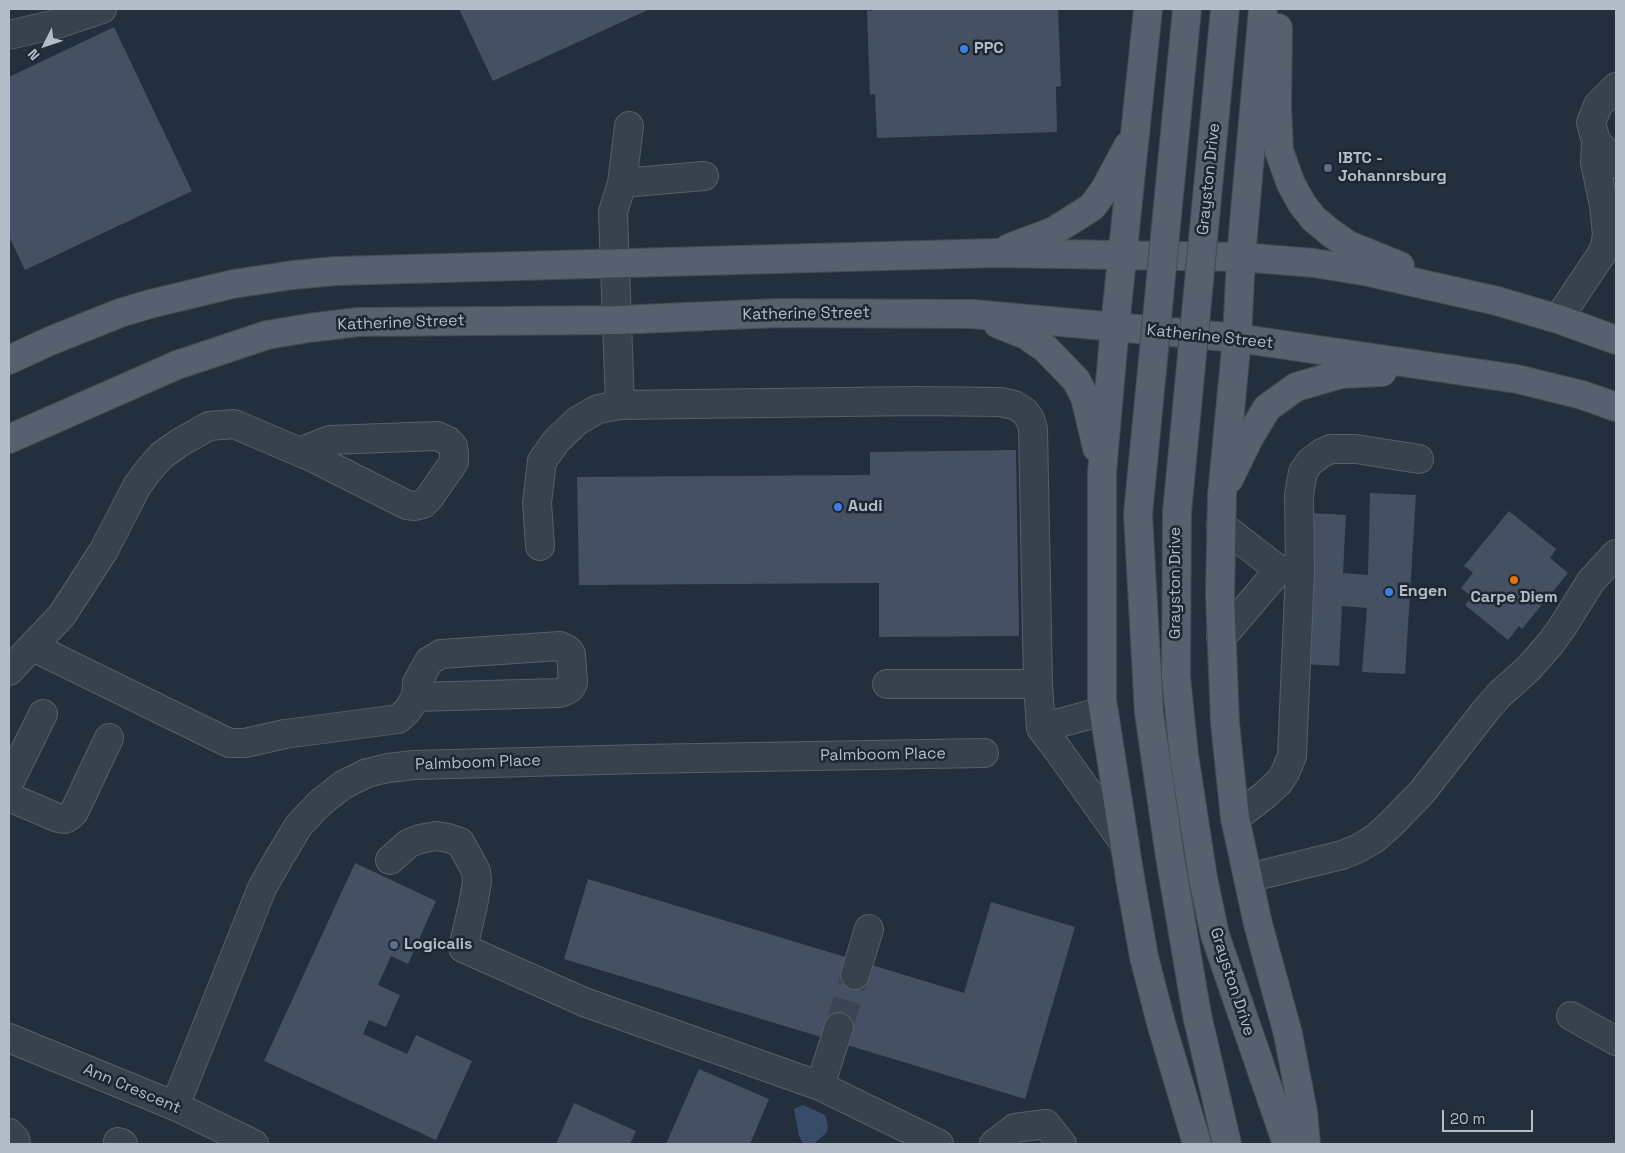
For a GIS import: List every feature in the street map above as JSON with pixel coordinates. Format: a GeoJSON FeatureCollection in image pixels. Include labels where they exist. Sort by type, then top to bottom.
{"type":"FeatureCollection","features":[{"type":"Feature","properties":{"kind":"main road"},"geometry":{"type":"LineString","coordinates":[[1148,9],[1134,134],[1102,472],[1102,690],[1144,957],[1161,1023],[1198,1144]]}},
{"type":"Feature","properties":{"kind":"main road","name":"Grayston Drive"},"geometry":{"type":"LineString","coordinates":[[1187,9],[1138,514],[1149,713],[1170,856],[1197,1015],[1227,1144]]}},
{"type":"Feature","properties":{"kind":"main road","name":"Grayston Drive"},"geometry":{"type":"LineString","coordinates":[[1225,9],[1176,512],[1176,677],[1184,755],[1203,878],[1215,935],[1287,1144]]}},
{"type":"Feature","properties":{"kind":"main road"},"geometry":{"type":"LineString","coordinates":[[1263,9],[1241,256],[1237,338],[1222,495],[1221,638],[1225,723],[1235,818],[1258,924],[1288,1034],[1303,1112],[1306,1144]]}},
{"type":"Feature","properties":{"kind":"main road"},"geometry":{"type":"LineString","coordinates":[[1279,9],[1277,108],[1280,151],[1291,184],[1302,204],[1314,219],[1331,234],[1348,245],[1497,301],[1558,319],[1616,340]]}},
{"type":"Feature","properties":{"kind":"main road"},"geometry":{"type":"LineString","coordinates":[[996,253],[1054,231],[1092,207],[1105,189],[1134,134]]}},
{"type":"Feature","properties":{"kind":"main road"},"geometry":{"type":"LineString","coordinates":[[9,360],[50,341],[120,313],[150,304],[233,284],[292,275],[336,271],[996,253],[1241,256],[1314,263],[1369,272],[1497,301]]}},
{"type":"Feature","properties":{"kind":"main road","name":"Katherine Street"},"geometry":{"type":"LineString","coordinates":[[9,439],[177,364],[267,335],[309,328],[358,322],[617,320],[778,313],[973,314],[1237,338],[1517,379],[1582,395],[1616,407]]}},
{"type":"Feature","properties":{"kind":"main road"},"geometry":{"type":"LineString","coordinates":[[973,314],[1026,335],[1046,349],[1076,380],[1085,397],[1102,472]]}},
{"type":"Feature","properties":{"kind":"main road"},"geometry":{"type":"LineString","coordinates":[[1222,495],[1249,438],[1267,408],[1296,387],[1341,374],[1456,370]]}},
{"type":"Feature","properties":{"kind":"street"},"geometry":{"type":"LineString","coordinates":[[9,36],[60,24],[102,9]]}},
{"type":"Feature","properties":{"kind":"street"},"geometry":{"type":"LineString","coordinates":[[1558,319],[1605,246],[1607,235],[1604,205],[1595,163],[1596,141],[1591,123],[1598,105],[1616,87]]}},
{"type":"Feature","properties":{"kind":"street"},"geometry":{"type":"LineString","coordinates":[[620,405],[613,212],[622,183],[629,126]]}},
{"type":"Feature","properties":{"kind":"street"},"geometry":{"type":"LineString","coordinates":[[1596,141],[1616,164]]}},
{"type":"Feature","properties":{"kind":"street"},"geometry":{"type":"LineString","coordinates":[[622,183],[704,176]]}},
{"type":"Feature","properties":{"kind":"street"},"geometry":{"type":"LineString","coordinates":[[540,546],[537,503],[542,461],[557,440],[576,421],[598,409],[620,405],[917,401],[1000,402],[1014,405],[1024,411],[1030,419],[1033,429],[1040,728],[1058,750],[1125,844]]}},
{"type":"Feature","properties":{"kind":"street"},"geometry":{"type":"LineString","coordinates":[[9,670],[62,615],[104,550],[137,486],[161,456],[209,426],[234,424],[302,454],[407,505],[423,504],[454,462],[453,446],[448,441],[436,436],[330,440],[309,448],[302,454]]}},
{"type":"Feature","properties":{"kind":"street"},"geometry":{"type":"LineString","coordinates":[[1235,818],[1280,782],[1290,764],[1292,756],[1290,570],[1303,472],[1310,462],[1331,449],[1356,448],[1419,459]]}},
{"type":"Feature","properties":{"kind":"street"},"geometry":{"type":"LineString","coordinates":[[1221,525],[1290,570]]}},
{"type":"Feature","properties":{"kind":"street"},"geometry":{"type":"LineString","coordinates":[[1248,878],[1342,855],[1374,839],[1390,825],[1422,792],[1499,695],[1529,668],[1550,644],[1592,581],[1616,554]]}},
{"type":"Feature","properties":{"kind":"street"},"geometry":{"type":"LineString","coordinates":[[1221,638],[1290,570]]}},
{"type":"Feature","properties":{"kind":"street"},"geometry":{"type":"LineString","coordinates":[[33,647],[229,743],[245,743],[285,734],[398,719],[407,711],[416,697],[417,683],[429,661],[441,654],[560,646],[571,654],[573,683],[565,691],[416,697]]}},
{"type":"Feature","properties":{"kind":"street"},"geometry":{"type":"LineString","coordinates":[[887,684],[1038,684]]}},
{"type":"Feature","properties":{"kind":"street"},"geometry":{"type":"LineString","coordinates":[[1040,728],[1104,711]]}},
{"type":"Feature","properties":{"kind":"street"},"geometry":{"type":"LineString","coordinates":[[9,783],[43,714]]}},
{"type":"Feature","properties":{"kind":"street"},"geometry":{"type":"LineString","coordinates":[[9,797],[58,818],[65,819],[74,812],[109,738]]}},
{"type":"Feature","properties":{"kind":"street","name":"Palmboom Place"},"geometry":{"type":"LineString","coordinates":[[175,1106],[262,888],[279,858],[299,824],[320,803],[343,785],[366,773],[414,764],[984,753]]}},
{"type":"Feature","properties":{"kind":"street"},"geometry":{"type":"LineString","coordinates":[[390,860],[409,843],[420,839],[436,836],[460,842],[476,871],[477,882],[463,948],[584,1002],[820,1086],[939,1144]]}},
{"type":"Feature","properties":{"kind":"street"},"geometry":{"type":"LineString","coordinates":[[855,975],[869,929]]}},
{"type":"Feature","properties":{"kind":"street"},"geometry":{"type":"LineString","coordinates":[[1571,1016],[1616,1041]]}},
{"type":"Feature","properties":{"kind":"street"},"geometry":{"type":"LineString","coordinates":[[820,1086],[839,1027]]}},
{"type":"Feature","properties":{"kind":"street","name":"Ann Crescent"},"geometry":{"type":"LineString","coordinates":[[9,1038],[175,1106],[254,1144]]}},
{"type":"Feature","properties":{"kind":"street"},"geometry":{"type":"LineString","coordinates":[[994,1144],[1015,1128],[1046,1124],[1062,1144]]}},
{"type":"Feature","properties":{"kind":"street"},"geometry":{"type":"LineString","coordinates":[[9,1133],[15,1139],[16,1144]]}},
{"type":"Feature","properties":{"kind":"water"},"geometry":{"type":"Polygon","coordinates":[[[803,1105],[825,1115],[828,1125],[827,1132],[815,1143],[803,1143],[799,1136],[794,1109],[803,1105]]]}},
{"type":"Feature","properties":{"kind":"building"},"geometry":{"type":"Polygon","coordinates":[[[459,9],[650,9],[493,81],[459,9]]]}},
{"type":"Feature","properties":{"kind":"building","name":"PPC"},"geometry":{"type":"Polygon","coordinates":[[[872,9],[1058,9],[1061,86],[1056,87],[1057,132],[877,138],[875,94],[870,95],[867,10],[872,11],[872,9]]]}},
{"type":"Feature","properties":{"kind":"building"},"geometry":{"type":"Polygon","coordinates":[[[114,27],[192,191],[25,270],[9,236],[9,77],[114,27]]]}},
{"type":"Feature","properties":{"kind":"building"},"geometry":{"type":"Polygon","coordinates":[[[1016,450],[1019,636],[879,637],[879,583],[579,585],[577,477],[870,475],[870,452],[1016,450]]]}},
{"type":"Feature","properties":{"kind":"building"},"geometry":{"type":"Polygon","coordinates":[[[1370,493],[1416,495],[1405,674],[1362,672],[1367,608],[1342,606],[1339,666],[1302,664],[1310,513],[1346,515],[1343,573],[1368,575],[1370,493]]]}},
{"type":"Feature","properties":{"kind":"building","name":"Carpe Diem"},"geometry":{"type":"Polygon","coordinates":[[[1509,511],[1556,549],[1550,558],[1568,573],[1522,629],[1519,626],[1508,640],[1465,605],[1472,597],[1461,588],[1473,573],[1464,566],[1509,511]]]}},
{"type":"Feature","properties":{"kind":"building"},"geometry":{"type":"Polygon","coordinates":[[[355,863],[436,901],[408,964],[391,956],[378,985],[400,995],[386,1027],[369,1020],[363,1034],[407,1054],[416,1035],[472,1061],[436,1140],[264,1061],[355,863]]]}},
{"type":"Feature","properties":{"kind":"building"},"geometry":{"type":"Polygon","coordinates":[[[588,879],[964,993],[991,902],[1075,927],[1025,1099],[564,959],[588,879]]]}},
{"type":"Feature","properties":{"kind":"building"},"geometry":{"type":"Polygon","coordinates":[[[699,1069],[769,1099],[750,1144],[666,1144],[699,1069]]]}},
{"type":"Feature","properties":{"kind":"building"},"geometry":{"type":"Polygon","coordinates":[[[574,1103],[636,1131],[630,1144],[556,1144],[574,1103]]]}},
{"type":"Feature","properties":{"kind":"tunnel"},"geometry":{"type":"LineString","coordinates":[[839,1027],[855,975]]}},
{"type":"Feature","properties":{"kind":"place","name":"PPC"},"geometry":{"type":"Point","coordinates":[964,49]}},
{"type":"Feature","properties":{"kind":"place","name":"IBTC - Johannrsburg"},"geometry":{"type":"Point","coordinates":[1328,168]}},
{"type":"Feature","properties":{"kind":"place","name":"Audi"},"geometry":{"type":"Point","coordinates":[838,507]}},
{"type":"Feature","properties":{"kind":"place","name":"Carpe Diem"},"geometry":{"type":"Point","coordinates":[1514,580]}},
{"type":"Feature","properties":{"kind":"place","name":"Engen"},"geometry":{"type":"Point","coordinates":[1389,592]}},
{"type":"Feature","properties":{"kind":"place","name":"Logicalis"},"geometry":{"type":"Point","coordinates":[394,945]}}]}
